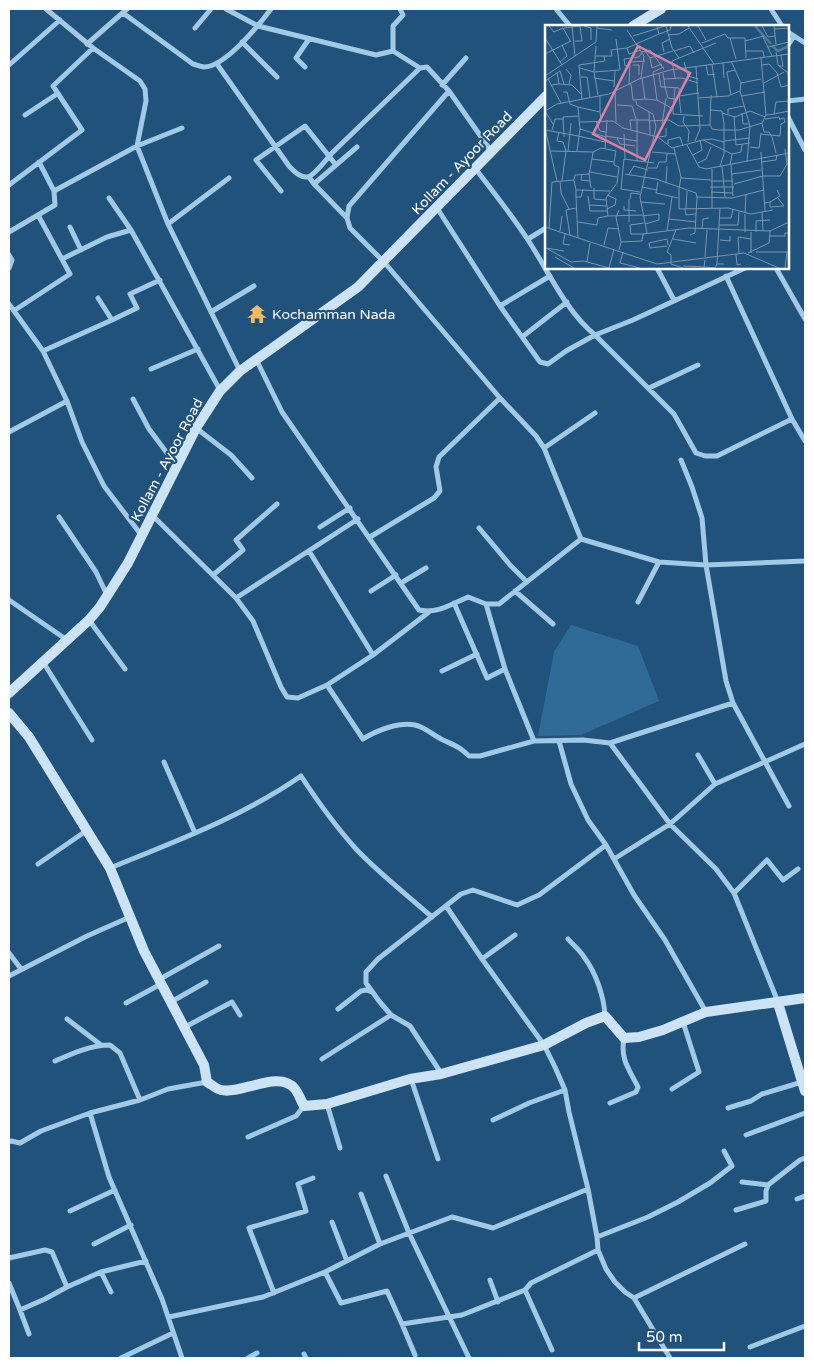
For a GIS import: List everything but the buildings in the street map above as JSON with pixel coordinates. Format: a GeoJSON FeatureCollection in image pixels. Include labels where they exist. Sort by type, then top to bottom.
{"type":"FeatureCollection","features":[{"type":"Feature","properties":{"kind":"street"},"geometry":{"type":"LineString","coordinates":[[46,9],[87,44],[140,81],[145,89],[146,101],[137,146],[168,224],[240,371]]}},
{"type":"Feature","properties":{"kind":"street"},"geometry":{"type":"LineString","coordinates":[[195,28],[211,9]]}},
{"type":"Feature","properties":{"kind":"street"},"geometry":{"type":"LineString","coordinates":[[226,9],[258,26],[309,39],[376,55],[393,51],[420,68]]}},
{"type":"Feature","properties":{"kind":"street"},"geometry":{"type":"LineString","coordinates":[[87,44],[125,11],[193,64],[204,68],[217,64],[242,42],[271,9]]}},
{"type":"Feature","properties":{"kind":"street"},"geometry":{"type":"LineString","coordinates":[[393,51],[393,26],[402,14],[400,9]]}},
{"type":"Feature","properties":{"kind":"street"},"geometry":{"type":"LineString","coordinates":[[556,9],[569,25]]}},
{"type":"Feature","properties":{"kind":"street"},"geometry":{"type":"LineString","coordinates":[[636,25],[661,9]]}},
{"type":"Feature","properties":{"kind":"street"},"geometry":{"type":"LineString","coordinates":[[771,9],[781,25]]}},
{"type":"Feature","properties":{"kind":"street"},"geometry":{"type":"LineString","coordinates":[[9,65],[60,20]]}},
{"type":"Feature","properties":{"kind":"street"},"geometry":{"type":"LineString","coordinates":[[789,33],[805,43]]}},
{"type":"Feature","properties":{"kind":"street"},"geometry":{"type":"LineString","coordinates":[[789,44],[794,36]]}},
{"type":"Feature","properties":{"kind":"street"},"geometry":{"type":"LineString","coordinates":[[305,67],[296,58],[309,39]]}},
{"type":"Feature","properties":{"kind":"street"},"geometry":{"type":"LineString","coordinates":[[242,42],[277,77]]}},
{"type":"Feature","properties":{"kind":"street"},"geometry":{"type":"LineString","coordinates":[[9,185],[82,130],[53,86],[93,48]]}},
{"type":"Feature","properties":{"kind":"street"},"geometry":{"type":"LineString","coordinates":[[442,84],[466,58]]}},
{"type":"Feature","properties":{"kind":"street"},"geometry":{"type":"LineString","coordinates":[[217,64],[296,173],[308,177],[347,218]]}},
{"type":"Feature","properties":{"kind":"street"},"geometry":{"type":"LineString","coordinates":[[308,177],[420,68],[427,67],[449,91],[492,152]]}},
{"type":"Feature","properties":{"kind":"street"},"geometry":{"type":"LineString","coordinates":[[449,91],[349,206],[347,218],[350,228],[384,262],[500,398],[536,436],[544,448],[581,539]]}},
{"type":"Feature","properties":{"kind":"street"},"geometry":{"type":"LineString","coordinates":[[25,115],[57,94]]}},
{"type":"Feature","properties":{"kind":"street","name":"Kollam - Ayoor Road"},"geometry":{"type":"LineString","coordinates":[[9,693],[89,620],[107,596],[128,563],[153,516],[196,428],[220,391],[240,371],[358,287],[545,97]]}},
{"type":"Feature","properties":{"kind":"street"},"geometry":{"type":"LineString","coordinates":[[789,101],[805,99]]}},
{"type":"Feature","properties":{"kind":"street"},"geometry":{"type":"LineString","coordinates":[[789,119],[805,150]]}},
{"type":"Feature","properties":{"kind":"street"},"geometry":{"type":"LineString","coordinates":[[281,191],[256,160],[305,126],[336,165]]}},
{"type":"Feature","properties":{"kind":"street"},"geometry":{"type":"LineString","coordinates":[[54,191],[137,146],[182,128]]}},
{"type":"Feature","properties":{"kind":"street"},"geometry":{"type":"LineString","coordinates":[[314,184],[357,147]]}},
{"type":"Feature","properties":{"kind":"street"},"geometry":{"type":"LineString","coordinates":[[9,232],[55,205],[54,191],[39,162]]}},
{"type":"Feature","properties":{"kind":"street"},"geometry":{"type":"LineString","coordinates":[[476,168],[528,240],[545,268]]}},
{"type":"Feature","properties":{"kind":"street"},"geometry":{"type":"LineString","coordinates":[[168,224],[229,178]]}},
{"type":"Feature","properties":{"kind":"street"},"geometry":{"type":"LineString","coordinates":[[109,198],[131,230],[160,280],[220,391]]}},
{"type":"Feature","properties":{"kind":"street"},"geometry":{"type":"LineString","coordinates":[[437,208],[522,337],[540,362],[548,364],[566,351],[595,335],[743,269]]}},
{"type":"Feature","properties":{"kind":"street"},"geometry":{"type":"LineString","coordinates":[[15,310],[70,274],[38,215]]}},
{"type":"Feature","properties":{"kind":"street"},"geometry":{"type":"LineString","coordinates":[[70,227],[81,250]]}},
{"type":"Feature","properties":{"kind":"street"},"geometry":{"type":"LineString","coordinates":[[528,240],[545,229]]}},
{"type":"Feature","properties":{"kind":"street"},"geometry":{"type":"LineString","coordinates":[[62,259],[107,237],[131,230]]}},
{"type":"Feature","properties":{"kind":"street"},"geometry":{"type":"LineString","coordinates":[[9,255],[12,260],[9,268]]}},
{"type":"Feature","properties":{"kind":"street"},"geometry":{"type":"LineString","coordinates":[[546,269],[584,326],[674,414],[696,453],[705,456],[716,456],[792,419]]}},
{"type":"Feature","properties":{"kind":"street"},"geometry":{"type":"LineString","coordinates":[[658,269],[674,300]]}},
{"type":"Feature","properties":{"kind":"street"},"geometry":{"type":"LineString","coordinates":[[777,269],[805,319]]}},
{"type":"Feature","properties":{"kind":"street"},"geometry":{"type":"LineString","coordinates":[[500,306],[550,276]]}},
{"type":"Feature","properties":{"kind":"street"},"geometry":{"type":"LineString","coordinates":[[726,276],[792,419],[805,441]]}},
{"type":"Feature","properties":{"kind":"street"},"geometry":{"type":"LineString","coordinates":[[42,351],[137,308],[130,294],[160,280]]}},
{"type":"Feature","properties":{"kind":"street"},"geometry":{"type":"LineString","coordinates":[[211,312],[254,286]]}},
{"type":"Feature","properties":{"kind":"street"},"geometry":{"type":"LineString","coordinates":[[98,298],[112,320]]}},
{"type":"Feature","properties":{"kind":"street"},"geometry":{"type":"LineString","coordinates":[[522,337],[567,302]]}},
{"type":"Feature","properties":{"kind":"street"},"geometry":{"type":"LineString","coordinates":[[9,304],[42,351],[67,401],[82,442],[104,486],[142,536]]}},
{"type":"Feature","properties":{"kind":"street"},"geometry":{"type":"LineString","coordinates":[[150,369],[198,349]]}},
{"type":"Feature","properties":{"kind":"street"},"geometry":{"type":"LineString","coordinates":[[256,359],[282,412],[358,519],[419,610],[430,612]]}},
{"type":"Feature","properties":{"kind":"street"},"geometry":{"type":"LineString","coordinates":[[649,388],[698,365]]}},
{"type":"Feature","properties":{"kind":"street"},"geometry":{"type":"LineString","coordinates":[[370,537],[434,498],[440,491],[436,467],[439,457],[500,398]]}},
{"type":"Feature","properties":{"kind":"street"},"geometry":{"type":"LineString","coordinates":[[133,399],[149,429],[167,453],[180,461]]}},
{"type":"Feature","properties":{"kind":"street"},"geometry":{"type":"LineString","coordinates":[[9,432],[67,401]]}},
{"type":"Feature","properties":{"kind":"street"},"geometry":{"type":"LineString","coordinates":[[544,448],[595,413]]}},
{"type":"Feature","properties":{"kind":"street"},"geometry":{"type":"LineString","coordinates":[[196,428],[231,455],[252,478]]}},
{"type":"Feature","properties":{"kind":"street"},"geometry":{"type":"LineString","coordinates":[[682,460],[702,518],[706,565],[726,681],[733,703],[789,806]]}},
{"type":"Feature","properties":{"kind":"street"},"geometry":{"type":"LineString","coordinates":[[213,575],[243,550],[236,540],[277,504]]}},
{"type":"Feature","properties":{"kind":"street"},"geometry":{"type":"LineString","coordinates":[[320,528],[350,508]]}},
{"type":"Feature","properties":{"kind":"street"},"geometry":{"type":"LineString","coordinates":[[153,516],[236,598],[253,621],[287,697],[298,698],[327,685],[373,655],[430,612],[468,597],[486,604],[499,604],[581,539]]}},
{"type":"Feature","properties":{"kind":"street"},"geometry":{"type":"LineString","coordinates":[[59,517],[96,572],[107,596]]}},
{"type":"Feature","properties":{"kind":"street"},"geometry":{"type":"LineString","coordinates":[[236,598],[358,519]]}},
{"type":"Feature","properties":{"kind":"street"},"geometry":{"type":"LineString","coordinates":[[479,528],[527,582]]}},
{"type":"Feature","properties":{"kind":"street"},"geometry":{"type":"LineString","coordinates":[[581,539],[659,562],[706,565],[805,561]]}},
{"type":"Feature","properties":{"kind":"street"},"geometry":{"type":"LineString","coordinates":[[309,552],[373,655]]}},
{"type":"Feature","properties":{"kind":"street"},"geometry":{"type":"LineString","coordinates":[[638,602],[659,562]]}},
{"type":"Feature","properties":{"kind":"street"},"geometry":{"type":"LineString","coordinates":[[401,583],[426,568]]}},
{"type":"Feature","properties":{"kind":"street"},"geometry":{"type":"LineString","coordinates":[[371,591],[396,576]]}},
{"type":"Feature","properties":{"kind":"street"},"geometry":{"type":"LineString","coordinates":[[515,591],[553,624]]}},
{"type":"Feature","properties":{"kind":"street"},"geometry":{"type":"LineString","coordinates":[[9,600],[67,640]]}},
{"type":"Feature","properties":{"kind":"street"},"geometry":{"type":"LineString","coordinates":[[454,604],[487,678],[505,669]]}},
{"type":"Feature","properties":{"kind":"street"},"geometry":{"type":"LineString","coordinates":[[486,604],[505,669],[534,741]]}},
{"type":"Feature","properties":{"kind":"street"},"geometry":{"type":"LineString","coordinates":[[89,620],[125,669]]}},
{"type":"Feature","properties":{"kind":"street"},"geometry":{"type":"LineString","coordinates":[[442,671],[477,654]]}},
{"type":"Feature","properties":{"kind":"street"},"geometry":{"type":"LineString","coordinates":[[44,662],[92,740]]}},
{"type":"Feature","properties":{"kind":"street"},"geometry":{"type":"LineString","coordinates":[[327,685],[364,739],[373,732],[392,726],[416,725],[442,740],[457,745],[470,756],[480,756],[534,741],[583,740],[610,743],[733,703]]}},
{"type":"Feature","properties":{"kind":"street"},"geometry":{"type":"LineString","coordinates":[[9,713],[29,737],[110,868],[144,952],[204,1064],[208,1082]]}},
{"type":"Feature","properties":{"kind":"street"},"geometry":{"type":"LineString","coordinates":[[559,741],[571,784],[588,820],[606,845],[634,895],[665,940],[706,1012]]}},
{"type":"Feature","properties":{"kind":"street"},"geometry":{"type":"LineString","coordinates":[[610,743],[670,824],[716,869],[734,893],[778,1003],[804,1087],[762,1094],[750,1101],[728,1108]]}},
{"type":"Feature","properties":{"kind":"street"},"geometry":{"type":"LineString","coordinates":[[614,859],[670,824],[715,784],[805,744]]}},
{"type":"Feature","properties":{"kind":"street"},"geometry":{"type":"LineString","coordinates":[[698,755],[715,784]]}},
{"type":"Feature","properties":{"kind":"street"},"geometry":{"type":"LineString","coordinates":[[164,762],[196,833]]}},
{"type":"Feature","properties":{"kind":"street"},"geometry":{"type":"LineString","coordinates":[[110,868],[213,826],[265,800],[301,776],[320,806],[358,851],[432,916]]}},
{"type":"Feature","properties":{"kind":"street"},"geometry":{"type":"LineString","coordinates":[[38,864],[86,831]]}},
{"type":"Feature","properties":{"kind":"street"},"geometry":{"type":"LineString","coordinates":[[441,1074],[410,1026],[392,1016],[366,983],[366,972],[378,959],[461,894],[473,890],[517,905],[539,896],[606,845]]}},
{"type":"Feature","properties":{"kind":"street"},"geometry":{"type":"LineString","coordinates":[[734,893],[767,860],[783,880],[798,869]]}},
{"type":"Feature","properties":{"kind":"street"},"geometry":{"type":"LineString","coordinates":[[446,906],[544,1045],[565,1090],[568,1112],[588,1189],[598,1250],[606,1269],[625,1292],[634,1298],[670,1358]]}},
{"type":"Feature","properties":{"kind":"street"},"geometry":{"type":"LineString","coordinates":[[9,976],[86,936],[130,917]]}},
{"type":"Feature","properties":{"kind":"street"},"geometry":{"type":"LineString","coordinates":[[482,959],[515,935]]}},
{"type":"Feature","properties":{"kind":"street"},"geometry":{"type":"LineString","coordinates":[[568,939],[585,957],[604,1002],[605,1016],[624,1038]]}},
{"type":"Feature","properties":{"kind":"street"},"geometry":{"type":"LineString","coordinates":[[126,1003],[220,946]]}},
{"type":"Feature","properties":{"kind":"street"},"geometry":{"type":"LineString","coordinates":[[9,954],[21,969]]}},
{"type":"Feature","properties":{"kind":"street"},"geometry":{"type":"LineString","coordinates":[[171,1002],[206,982]]}},
{"type":"Feature","properties":{"kind":"street"},"geometry":{"type":"LineString","coordinates":[[338,1009],[361,991],[366,990],[374,993]]}},
{"type":"Feature","properties":{"kind":"street"},"geometry":{"type":"LineString","coordinates":[[624,1038],[639,1037],[664,1030],[706,1012],[805,998]]}},
{"type":"Feature","properties":{"kind":"street"},"geometry":{"type":"LineString","coordinates":[[185,1027],[232,1002],[240,1015]]}},
{"type":"Feature","properties":{"kind":"street"},"geometry":{"type":"LineString","coordinates":[[322,1059],[392,1016]]}},
{"type":"Feature","properties":{"kind":"street"},"geometry":{"type":"LineString","coordinates":[[248,1137],[296,1116],[304,1106],[326,1104],[410,1079],[441,1074],[544,1045],[586,1023],[605,1016]]}},
{"type":"Feature","properties":{"kind":"street"},"geometry":{"type":"LineString","coordinates":[[67,1019],[101,1045]]}},
{"type":"Feature","properties":{"kind":"street"},"geometry":{"type":"LineString","coordinates":[[672,1089],[699,1072],[683,1022]]}},
{"type":"Feature","properties":{"kind":"street"},"geometry":{"type":"LineString","coordinates":[[610,1103],[636,1092],[638,1087],[624,1060],[622,1050],[624,1038]]}},
{"type":"Feature","properties":{"kind":"street"},"geometry":{"type":"LineString","coordinates":[[55,1060],[73,1052],[101,1045],[110,1045],[120,1053],[140,1100]]}},
{"type":"Feature","properties":{"kind":"street"},"geometry":{"type":"LineString","coordinates":[[410,1079],[438,1159]]}},
{"type":"Feature","properties":{"kind":"street"},"geometry":{"type":"LineString","coordinates":[[9,1140],[20,1143],[41,1131],[90,1113],[140,1100],[168,1089],[208,1082],[220,1090],[236,1090],[274,1081],[284,1082],[294,1088],[304,1106]]}},
{"type":"Feature","properties":{"kind":"street"},"geometry":{"type":"LineString","coordinates":[[493,1120],[528,1103],[565,1090]]}},
{"type":"Feature","properties":{"kind":"street"},"geometry":{"type":"LineString","coordinates":[[326,1104],[340,1148]]}},
{"type":"Feature","properties":{"kind":"street"},"geometry":{"type":"LineString","coordinates":[[90,1113],[109,1177],[170,1317],[182,1358]]}},
{"type":"Feature","properties":{"kind":"street"},"geometry":{"type":"LineString","coordinates":[[746,1135],[805,1113]]}},
{"type":"Feature","properties":{"kind":"street"},"geometry":{"type":"LineString","coordinates":[[597,1237],[648,1217],[710,1183],[732,1166],[724,1151]]}},
{"type":"Feature","properties":{"kind":"street"},"geometry":{"type":"LineString","coordinates":[[736,1210],[766,1201],[768,1185],[805,1158]]}},
{"type":"Feature","properties":{"kind":"street"},"geometry":{"type":"LineString","coordinates":[[386,1176],[409,1233],[469,1358]]}},
{"type":"Feature","properties":{"kind":"street"},"geometry":{"type":"LineString","coordinates":[[274,1293],[249,1228],[306,1211],[298,1184],[313,1178]]}},
{"type":"Feature","properties":{"kind":"street"},"geometry":{"type":"LineString","coordinates":[[742,1182],[768,1185]]}},
{"type":"Feature","properties":{"kind":"street"},"geometry":{"type":"LineString","coordinates":[[170,1317],[263,1297],[325,1272],[380,1244],[452,1217],[493,1228],[588,1189]]}},
{"type":"Feature","properties":{"kind":"street"},"geometry":{"type":"LineString","coordinates":[[70,1211],[115,1190]]}},
{"type":"Feature","properties":{"kind":"street"},"geometry":{"type":"LineString","coordinates":[[361,1194],[380,1244]]}},
{"type":"Feature","properties":{"kind":"street"},"geometry":{"type":"LineString","coordinates":[[797,1200],[805,1196]]}},
{"type":"Feature","properties":{"kind":"street"},"geometry":{"type":"LineString","coordinates":[[332,1222],[347,1261]]}},
{"type":"Feature","properties":{"kind":"street"},"geometry":{"type":"LineString","coordinates":[[94,1244],[131,1225]]}},
{"type":"Feature","properties":{"kind":"street"},"geometry":{"type":"LineString","coordinates":[[634,1298],[745,1244]]}},
{"type":"Feature","properties":{"kind":"street"},"geometry":{"type":"LineString","coordinates":[[9,1258],[44,1250],[52,1252],[66,1287]]}},
{"type":"Feature","properties":{"kind":"street"},"geometry":{"type":"LineString","coordinates":[[402,1324],[449,1318],[498,1302],[525,1290],[531,1283],[598,1250]]}},
{"type":"Feature","properties":{"kind":"street"},"geometry":{"type":"LineString","coordinates":[[20,1310],[101,1272],[146,1261]]}},
{"type":"Feature","properties":{"kind":"street"},"geometry":{"type":"LineString","coordinates":[[101,1272],[111,1292]]}},
{"type":"Feature","properties":{"kind":"street"},"geometry":{"type":"LineString","coordinates":[[325,1272],[341,1303],[388,1291],[415,1355]]}},
{"type":"Feature","properties":{"kind":"street"},"geometry":{"type":"LineString","coordinates":[[490,1280],[498,1302]]}},
{"type":"Feature","properties":{"kind":"street"},"geometry":{"type":"LineString","coordinates":[[9,1283],[29,1334]]}},
{"type":"Feature","properties":{"kind":"street"},"geometry":{"type":"LineString","coordinates":[[525,1290],[552,1350]]}},
{"type":"Feature","properties":{"kind":"street"},"geometry":{"type":"LineString","coordinates":[[750,1347],[805,1326]]}},
{"type":"Feature","properties":{"kind":"street"},"geometry":{"type":"LineString","coordinates":[[121,1358],[174,1333]]}},
{"type":"Feature","properties":{"kind":"street"},"geometry":{"type":"LineString","coordinates":[[248,1358],[257,1354]]}},
{"type":"Feature","properties":{"kind":"shaded area"},"geometry":{"type":"Polygon","coordinates":[[[571,625],[638,646],[659,701],[581,735],[538,736],[554,652],[571,625]]]}},
{"type":"Feature","properties":{"kind":"place","name":"Kochamman Nada"},"geometry":{"type":"Point","coordinates":[257,314]}}]}
